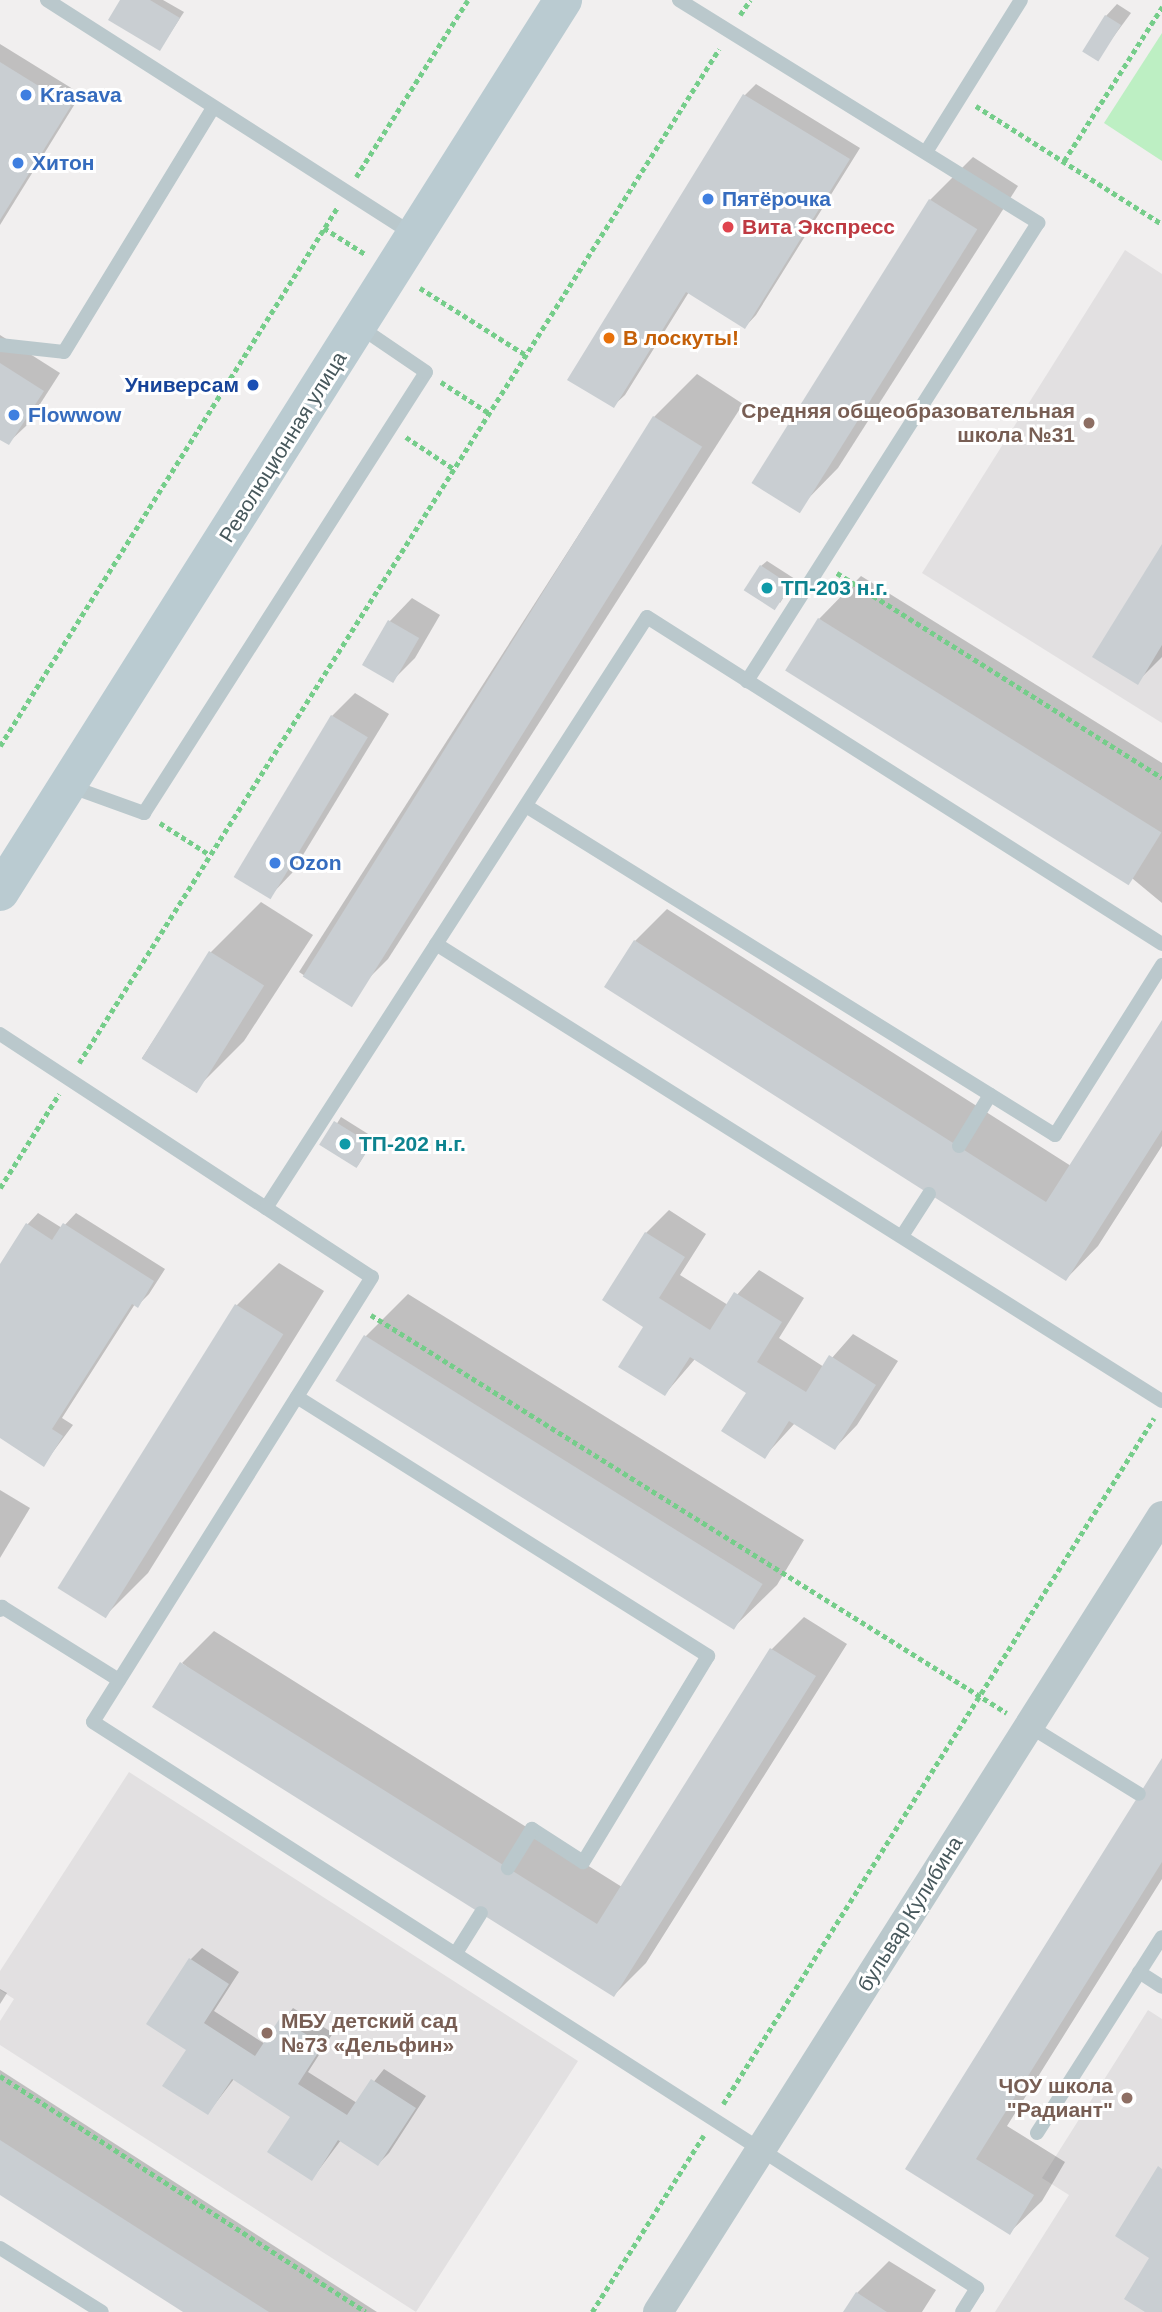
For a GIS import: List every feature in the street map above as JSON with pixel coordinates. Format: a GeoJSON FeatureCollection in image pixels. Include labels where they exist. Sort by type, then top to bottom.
{"type":"FeatureCollection","features":[{"type":"Feature","properties":{"kind":"main road","name":"Революционная улица"},"geometry":{"type":"LineString","coordinates":[[0,892],[360,326],[563,0]]}},
{"type":"Feature","properties":{"kind":"street","name":"бульвар Кулибина"},"geometry":{"type":"LineString","coordinates":[[659,2312],[1162,1516]]}},
{"type":"Feature","properties":{"kind":"lane"},"geometry":{"type":"LineString","coordinates":[[47,0],[416,236]]}},
{"type":"Feature","properties":{"kind":"lane"},"geometry":{"type":"LineString","coordinates":[[679,0],[1038,223],[747,681]]}},
{"type":"Feature","properties":{"kind":"lane"},"geometry":{"type":"LineString","coordinates":[[926,152],[1021,0]]}},
{"type":"Feature","properties":{"kind":"lane"},"geometry":{"type":"LineString","coordinates":[[0,345],[64,352],[213,108]]}},
{"type":"Feature","properties":{"kind":"lane"},"geometry":{"type":"LineString","coordinates":[[68,786],[144,813],[426,372],[360,326]]}},
{"type":"Feature","properties":{"kind":"lane"},"geometry":{"type":"LineString","coordinates":[[267,1208],[647,617],[1162,944]]}},
{"type":"Feature","properties":{"kind":"lane"},"geometry":{"type":"LineString","coordinates":[[526,806],[1055,1136],[1162,965]]}},
{"type":"Feature","properties":{"kind":"lane"},"geometry":{"type":"LineString","coordinates":[[436,944],[1162,1401]]}},
{"type":"Feature","properties":{"kind":"lane"},"geometry":{"type":"LineString","coordinates":[[0,1034],[372,1277],[93,1722],[977,2288],[962,2312]]}},
{"type":"Feature","properties":{"kind":"lane"},"geometry":{"type":"LineString","coordinates":[[959,1146],[990,1095]]}},
{"type":"Feature","properties":{"kind":"lane"},"geometry":{"type":"LineString","coordinates":[[902,1236],[929,1194]]}},
{"type":"Feature","properties":{"kind":"lane"},"geometry":{"type":"LineString","coordinates":[[297,1397],[708,1656],[583,1862],[532,1829],[508,1868]]}},
{"type":"Feature","properties":{"kind":"lane"},"geometry":{"type":"LineString","coordinates":[[0,1610],[2,1606],[119,1680]]}},
{"type":"Feature","properties":{"kind":"lane"},"geometry":{"type":"LineString","coordinates":[[1029,1726],[1139,1794]]}},
{"type":"Feature","properties":{"kind":"lane"},"geometry":{"type":"LineString","coordinates":[[456,1953],[481,1913]]}},
{"type":"Feature","properties":{"kind":"lane"},"geometry":{"type":"LineString","coordinates":[[1037,2133],[1162,1937]]}},
{"type":"Feature","properties":{"kind":"lane"},"geometry":{"type":"LineString","coordinates":[[1139,1972],[1162,1987]]}},
{"type":"Feature","properties":{"kind":"lane"},"geometry":{"type":"LineString","coordinates":[[0,2248],[102,2312]]}},
{"type":"Feature","properties":{"kind":"path"},"geometry":{"type":"LineString","coordinates":[[0,746],[468,0]]}},
{"type":"Feature","properties":{"kind":"path"},"geometry":{"type":"LineString","coordinates":[[0,1188],[750,0]]}},
{"type":"Feature","properties":{"kind":"path"},"geometry":{"type":"LineString","coordinates":[[1064,161],[1162,7]]}},
{"type":"Feature","properties":{"kind":"path"},"geometry":{"type":"LineString","coordinates":[[961,96],[1162,224]]}},
{"type":"Feature","properties":{"kind":"path"},"geometry":{"type":"LineString","coordinates":[[324,228],[526,355]]}},
{"type":"Feature","properties":{"kind":"path"},"geometry":{"type":"LineString","coordinates":[[426,372],[489,413]]}},
{"type":"Feature","properties":{"kind":"path"},"geometry":{"type":"LineString","coordinates":[[391,427],[454,469]]}},
{"type":"Feature","properties":{"kind":"path"},"geometry":{"type":"LineString","coordinates":[[822,563],[1162,778]]}},
{"type":"Feature","properties":{"kind":"path"},"geometry":{"type":"LineString","coordinates":[[144,813],[210,855]]}},
{"type":"Feature","properties":{"kind":"path"},"geometry":{"type":"LineString","coordinates":[[355,1305],[1029,1726]]}},
{"type":"Feature","properties":{"kind":"path"},"geometry":{"type":"LineString","coordinates":[[592,2312],[1155,1416]]}},
{"type":"Feature","properties":{"kind":"path"},"geometry":{"type":"LineString","coordinates":[[0,2076],[366,2312]]}},
{"type":"Feature","properties":{"kind":"shaded area","name":"Средняя общеобразовательная школа №31"},"geometry":{"type":"Polygon","coordinates":[[[1125,250],[1162,274],[1162,723],[922,573],[1125,250]]]}},
{"type":"Feature","properties":{"kind":"shaded area","name":"МБУ детский сад №73 «Дельфин»"},"geometry":{"type":"Polygon","coordinates":[[[129,1772],[578,2061],[416,2312],[0,2045],[0,2021],[14,1999],[0,1990],[0,1971],[129,1772]]]}},
{"type":"Feature","properties":{"kind":"shaded area","name":"ЧОУ школа \"Радиант\""},"geometry":{"type":"Polygon","coordinates":[[[1148,2010],[1162,2019],[1162,2312],[995,2312],[1069,2195],[1042,2178],[1148,2010]]]}},
{"type":"Feature","properties":{"kind":"green space"},"geometry":{"type":"Polygon","coordinates":[[[1162,33],[1162,161],[1104,123],[1162,33]]]}},
{"type":"Feature","properties":{"kind":"building"},"geometry":{"type":"Polygon","coordinates":[[[120,0],[150,0],[180,18],[160,51],[108,20],[120,0]]]}},
{"type":"Feature","properties":{"kind":"building"},"geometry":{"type":"Polygon","coordinates":[[[1105,15],[1121,25],[1098,62],[1082,51],[1105,15]]]}},
{"type":"Feature","properties":{"kind":"building","name":"Хитон"},"geometry":{"type":"Polygon","coordinates":[[[0,62],[71,106],[0,220],[0,62]]]}},
{"type":"Feature","properties":{"kind":"building"},"geometry":{"type":"Polygon","coordinates":[[[743,94],[850,159],[745,329],[686,292],[614,408],[567,380],[743,94]]]}},
{"type":"Feature","properties":{"kind":"building"},"geometry":{"type":"Polygon","coordinates":[[[929,199],[977,229],[800,513],[751,483],[929,199]]]}},
{"type":"Feature","properties":{"kind":"building","name":"Flowwow"},"geometry":{"type":"Polygon","coordinates":[[[0,363],[44,391],[9,445],[0,440],[0,363]]]}},
{"type":"Feature","properties":{"kind":"building"},"geometry":{"type":"Polygon","coordinates":[[[653,416],[702,447],[352,1007],[303,977],[653,416]]]}},
{"type":"Feature","properties":{"kind":"building"},"geometry":{"type":"Polygon","coordinates":[[[1162,544],[1162,645],[1138,685],[1092,657],[1162,544]]]}},
{"type":"Feature","properties":{"kind":"building","name":"ТП-203 н.г."},"geometry":{"type":"Polygon","coordinates":[[[760,565],[791,585],[775,610],[744,590],[760,565]]]}},
{"type":"Feature","properties":{"kind":"building"},"geometry":{"type":"Polygon","coordinates":[[[818,618],[1161,833],[1129,885],[785,671],[818,618]]]}},
{"type":"Feature","properties":{"kind":"building"},"geometry":{"type":"Polygon","coordinates":[[[388,620],[419,638],[393,683],[362,665],[388,620]]]}},
{"type":"Feature","properties":{"kind":"building"},"geometry":{"type":"Polygon","coordinates":[[[331,715],[368,737],[271,899],[234,877],[331,715]]]}},
{"type":"Feature","properties":{"kind":"building"},"geometry":{"type":"Polygon","coordinates":[[[634,940],[1046,1202],[1162,1020],[1162,1130],[1066,1281],[604,987],[634,940]]]}},
{"type":"Feature","properties":{"kind":"building"},"geometry":{"type":"Polygon","coordinates":[[[209,951],[264,985],[197,1093],[142,1059],[209,951]]]}},
{"type":"Feature","properties":{"kind":"building","name":"ТП-202 н.г."},"geometry":{"type":"Polygon","coordinates":[[[334,1121],[371,1144],[356,1168],[319,1145],[334,1121]]]}},
{"type":"Feature","properties":{"kind":"building"},"geometry":{"type":"Polygon","coordinates":[[[26,1223],[52,1240],[63,1223],[154,1281],[138,1308],[132,1304],[52,1429],[63,1436],[44,1467],[0,1438],[0,1264],[26,1223]]]}},
{"type":"Feature","properties":{"kind":"building"},"geometry":{"type":"Polygon","coordinates":[[[645,1232],[685,1257],[659,1298],[710,1330],[734,1292],[782,1322],[757,1362],[806,1392],[829,1355],[876,1385],[835,1450],[789,1421],[765,1459],[721,1431],[746,1393],[690,1357],[665,1396],[618,1367],[643,1327],[602,1300],[645,1232]]]}},
{"type":"Feature","properties":{"kind":"building"},"geometry":{"type":"Polygon","coordinates":[[[235,1304],[283,1334],[106,1618],[57,1588],[235,1304]]]}},
{"type":"Feature","properties":{"kind":"building"},"geometry":{"type":"Polygon","coordinates":[[[364,1335],[763,1584],[734,1630],[335,1381],[364,1335]]]}},
{"type":"Feature","properties":{"kind":"building"},"geometry":{"type":"Polygon","coordinates":[[[770,1648],[816,1676],[614,1997],[152,1707],[180,1662],[597,1924],[770,1648]]]}},
{"type":"Feature","properties":{"kind":"building"},"geometry":{"type":"Polygon","coordinates":[[[1162,1758],[1162,1862],[976,2159],[1034,2195],[1010,2235],[905,2169],[1162,1758]]]}},
{"type":"Feature","properties":{"kind":"building"},"geometry":{"type":"Polygon","coordinates":[[[189,1958],[229,1984],[204,2023],[255,2056],[280,2018],[323,2045],[298,2084],[347,2115],[371,2079],[416,2108],[378,2166],[338,2140],[312,2181],[267,2152],[290,2117],[232,2079],[208,2115],[162,2086],[186,2050],[146,2024],[189,1958]]]}},
{"type":"Feature","properties":{"kind":"building"},"geometry":{"type":"Polygon","coordinates":[[[0,2140],[269,2312],[183,2312],[0,2195],[0,2140]]]}},
{"type":"Feature","properties":{"kind":"building"},"geometry":{"type":"Polygon","coordinates":[[[1158,2166],[1162,2169],[1162,2312],[1145,2312],[1124,2299],[1149,2258],[1115,2236],[1158,2166]]]}},
{"type":"Feature","properties":{"kind":"building"},"geometry":{"type":"Polygon","coordinates":[[[856,2292],[887,2312],[843,2312],[856,2292]]]}},
{"type":"Feature","properties":{"kind":"place","name":"Krasava"},"geometry":{"type":"Point","coordinates":[26,95]}},
{"type":"Feature","properties":{"kind":"place","name":"Хитон"},"geometry":{"type":"Point","coordinates":[18,163]}},
{"type":"Feature","properties":{"kind":"place","name":"Пятёрочка"},"geometry":{"type":"Point","coordinates":[708,199]}},
{"type":"Feature","properties":{"kind":"place","name":"Вита Экспресс"},"geometry":{"type":"Point","coordinates":[728,227]}},
{"type":"Feature","properties":{"kind":"place","name":"В лоскуты!"},"geometry":{"type":"Point","coordinates":[609,338]}},
{"type":"Feature","properties":{"kind":"place","name":"Универсам"},"geometry":{"type":"Point","coordinates":[253,385]}},
{"type":"Feature","properties":{"kind":"place","name":"Flowwow"},"geometry":{"type":"Point","coordinates":[14,415]}},
{"type":"Feature","properties":{"kind":"place","name":"Средняя общеобразовательная школа №31"},"geometry":{"type":"Point","coordinates":[1089,423]}},
{"type":"Feature","properties":{"kind":"place","name":"ТП-203 н.г."},"geometry":{"type":"Point","coordinates":[767,588]}},
{"type":"Feature","properties":{"kind":"place","name":"Ozon"},"geometry":{"type":"Point","coordinates":[275,863]}},
{"type":"Feature","properties":{"kind":"place","name":"ТП-202 н.г."},"geometry":{"type":"Point","coordinates":[345,1144]}},
{"type":"Feature","properties":{"kind":"place","name":"МБУ детский сад №73 «Дельфин»"},"geometry":{"type":"Point","coordinates":[267,2033]}},
{"type":"Feature","properties":{"kind":"place","name":"ЧОУ школа \"Радиант\""},"geometry":{"type":"Point","coordinates":[1127,2098]}}]}
